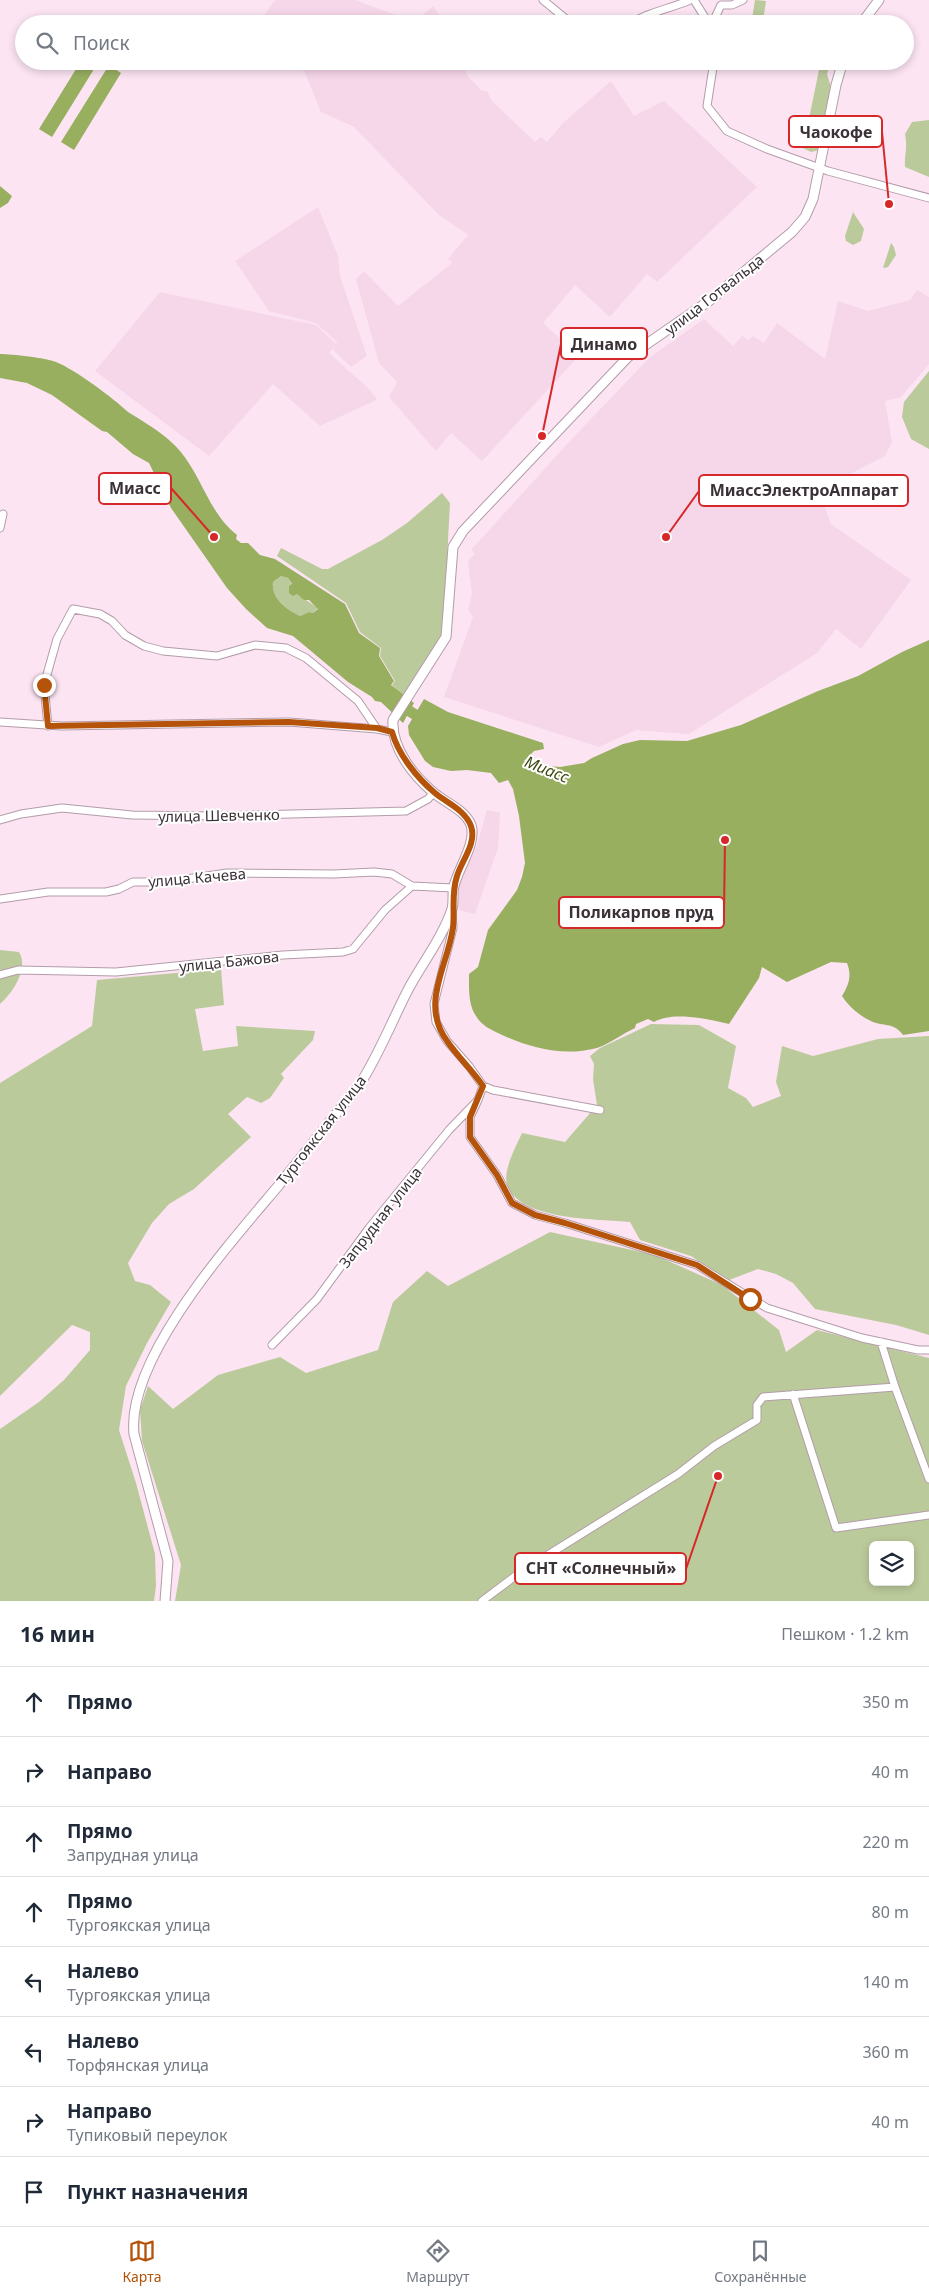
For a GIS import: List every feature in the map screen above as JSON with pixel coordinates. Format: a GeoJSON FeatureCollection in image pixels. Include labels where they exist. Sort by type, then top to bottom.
{"type":"FeatureCollection","features":[{"type":"Feature","properties":{"kind":"main road"},"geometry":{"type":"LineString","coordinates":[[868,15],[879,0]]}},
{"type":"Feature","properties":{"kind":"main road","name":"улица Готвальда"},"geometry":{"type":"LineString","coordinates":[[392,720],[446,637],[452,547],[463,531],[628,357],[709,301],[792,232],[805,217],[813,199],[841,70]]}},
{"type":"Feature","properties":{"kind":"main road","name":"Тургоякская улица"},"geometry":{"type":"LineString","coordinates":[[165,1601],[168,1561],[134,1434],[132,1420],[145,1374],[180,1310],[219,1257],[360,1084],[452,908],[453,888],[461,865],[470,848],[473,835],[471,825],[464,814],[434,792],[406,761],[395,743],[392,732],[392,720]]}},
{"type":"Feature","properties":{"kind":"street"},"geometry":{"type":"LineString","coordinates":[[543,0],[561,15]]}},
{"type":"Feature","properties":{"kind":"street"},"geometry":{"type":"LineString","coordinates":[[649,15],[690,0]]}},
{"type":"Feature","properties":{"kind":"street"},"geometry":{"type":"LineString","coordinates":[[694,0],[705,15]]}},
{"type":"Feature","properties":{"kind":"street"},"geometry":{"type":"LineString","coordinates":[[716,15],[721,5],[732,5],[743,0]]}},
{"type":"Feature","properties":{"kind":"street"},"geometry":{"type":"LineString","coordinates":[[712,70],[707,106],[727,132],[819,168],[929,198]]}},
{"type":"Feature","properties":{"kind":"street"},"geometry":{"type":"LineString","coordinates":[[0,528],[3,514]]}},
{"type":"Feature","properties":{"kind":"street"},"geometry":{"type":"LineString","coordinates":[[48,726],[44,685],[57,639],[73,609],[100,614],[144,646],[163,651],[218,656],[255,645],[286,648],[306,658],[358,701],[377,728]]}},
{"type":"Feature","properties":{"kind":"street"},"geometry":{"type":"LineString","coordinates":[[0,722],[48,726],[289,722],[377,728],[392,732]]}},
{"type":"Feature","properties":{"kind":"street","name":"улица Шевченко"},"geometry":{"type":"LineString","coordinates":[[0,820],[21,814],[62,808],[132,815],[178,816],[406,811],[428,799],[434,792]]}},
{"type":"Feature","properties":{"kind":"street","name":"улица Качева"},"geometry":{"type":"LineString","coordinates":[[0,899],[48,892],[106,892],[119,889],[134,882],[166,882],[227,873],[334,874],[374,872],[392,874],[412,886],[453,888]]}},
{"type":"Feature","properties":{"kind":"street","name":"улица Бажова"},"geometry":{"type":"LineString","coordinates":[[0,974],[18,970],[116,972],[283,955],[343,952],[353,949],[385,910],[412,886]]}},
{"type":"Feature","properties":{"kind":"street"},"geometry":{"type":"LineString","coordinates":[[452,908],[453,928],[434,1004],[436,1022],[447,1041],[469,1066],[483,1086],[493,1090],[600,1110]]}},
{"type":"Feature","properties":{"kind":"street","name":"Запрудная улица"},"geometry":{"type":"LineString","coordinates":[[272,1344],[318,1299],[369,1228],[449,1130],[478,1100],[483,1086]]}},
{"type":"Feature","properties":{"kind":"street"},"geometry":{"type":"LineString","coordinates":[[478,1100],[470,1117],[470,1137],[497,1175],[512,1203],[535,1215],[697,1265],[766,1308],[817,1325],[881,1342],[918,1350],[929,1350]]}},
{"type":"Feature","properties":{"kind":"street"},"geometry":{"type":"LineString","coordinates":[[881,1342],[895,1387],[929,1479]]}},
{"type":"Feature","properties":{"kind":"street"},"geometry":{"type":"LineString","coordinates":[[482,1601],[522,1571],[678,1474],[714,1446],[757,1420],[757,1405],[763,1397],[895,1387]]}},
{"type":"Feature","properties":{"kind":"street"},"geometry":{"type":"LineString","coordinates":[[793,1394],[836,1528],[929,1515]]}},
{"type":"Feature","properties":{"kind":"shaded area"},"geometry":{"type":"Polygon","coordinates":[[[275,0],[355,0],[395,15],[264,15],[275,0]]]}},
{"type":"Feature","properties":{"kind":"shaded area"},"geometry":{"type":"Polygon","coordinates":[[[755,0],[766,1],[764,15],[753,15],[755,0]]]}},
{"type":"Feature","properties":{"kind":"shaded area"},"geometry":{"type":"Polygon","coordinates":[[[433,6],[440,15],[422,15],[433,6]]]}},
{"type":"Feature","properties":{"kind":"shaded area"},"geometry":{"type":"Polygon","coordinates":[[[304,70],[465,70],[467,75],[482,91],[487,91],[492,101],[535,142],[541,137],[547,142],[562,124],[611,81],[634,116],[664,101],[757,187],[657,282],[647,274],[610,317],[575,285],[543,323],[579,356],[482,461],[451,433],[436,451],[389,397],[397,382],[379,363],[356,279],[364,271],[398,306],[452,263],[448,259],[468,235],[438,214],[354,127],[321,112],[304,70]]]}},
{"type":"Feature","properties":{"kind":"shaded area"},"geometry":{"type":"Polygon","coordinates":[[[819,70],[829,70],[827,74],[831,87],[819,150],[811,152],[803,148],[819,70]]]}},
{"type":"Feature","properties":{"kind":"shaded area"},"geometry":{"type":"Polygon","coordinates":[[[929,120],[929,177],[905,167],[905,134],[912,122],[929,120]]]}},
{"type":"Feature","properties":{"kind":"shaded area"},"geometry":{"type":"Polygon","coordinates":[[[318,207],[338,256],[340,276],[367,356],[351,367],[333,350],[335,346],[329,353],[367,387],[377,399],[320,426],[273,384],[209,456],[95,371],[160,292],[316,325],[336,344],[337,342],[316,323],[269,311],[235,261],[318,207]]]}},
{"type":"Feature","properties":{"kind":"shaded area"},"geometry":{"type":"Polygon","coordinates":[[[853,212],[864,229],[861,241],[853,245],[846,241],[845,236],[853,212]]]}},
{"type":"Feature","properties":{"kind":"shaded area"},"geometry":{"type":"Polygon","coordinates":[[[891,243],[896,255],[888,267],[883,268],[891,243]]]}},
{"type":"Feature","properties":{"kind":"shaded area"},"geometry":{"type":"Polygon","coordinates":[[[917,290],[929,297],[929,364],[901,397],[885,401],[892,442],[885,456],[819,490],[831,524],[911,580],[861,649],[836,629],[817,653],[689,734],[636,730],[599,747],[444,697],[473,617],[468,610],[472,594],[468,561],[475,554],[471,550],[568,443],[649,358],[704,319],[733,346],[742,336],[749,340],[753,336],[764,343],[777,323],[825,359],[838,301],[868,311],[910,300],[917,290]]]}},
{"type":"Feature","properties":{"kind":"shaded area"},"geometry":{"type":"Polygon","coordinates":[[[929,371],[929,449],[911,439],[902,417],[904,402],[929,371]]]}},
{"type":"Feature","properties":{"kind":"shaded area"},"geometry":{"type":"Polygon","coordinates":[[[442,493],[450,503],[443,635],[402,696],[392,685],[395,681],[380,656],[381,648],[360,632],[346,603],[277,556],[281,548],[322,569],[328,569],[382,540],[407,523],[442,493]]]}},
{"type":"Feature","properties":{"kind":"shaded area"},"geometry":{"type":"Polygon","coordinates":[[[281,576],[288,578],[297,594],[318,608],[313,613],[309,612],[300,616],[290,611],[277,599],[273,582],[281,576]]]}},
{"type":"Feature","properties":{"kind":"shaded area"},"geometry":{"type":"Polygon","coordinates":[[[487,810],[500,813],[498,848],[475,914],[459,910],[456,889],[477,845],[487,810]]]}},
{"type":"Feature","properties":{"kind":"shaded area"},"geometry":{"type":"Polygon","coordinates":[[[0,950],[19,952],[22,958],[22,965],[18,980],[0,1004],[0,950]]]}},
{"type":"Feature","properties":{"kind":"shaded area"},"geometry":{"type":"Polygon","coordinates":[[[221,969],[224,1005],[195,1009],[203,1051],[238,1046],[236,1026],[315,1031],[313,1040],[281,1074],[284,1078],[270,1098],[261,1103],[247,1097],[228,1114],[251,1137],[194,1189],[169,1204],[152,1223],[128,1263],[135,1281],[150,1285],[171,1302],[147,1343],[126,1386],[119,1430],[136,1483],[155,1554],[156,1586],[154,1601],[0,1601],[0,1429],[39,1402],[64,1380],[90,1350],[90,1332],[72,1325],[0,1396],[0,1083],[92,1026],[97,980],[221,969]]]}},
{"type":"Feature","properties":{"kind":"shaded area"},"geometry":{"type":"Polygon","coordinates":[[[651,1024],[699,1025],[736,1046],[728,1088],[746,1098],[753,1107],[781,1096],[776,1082],[782,1046],[813,1056],[878,1039],[929,1036],[929,1335],[896,1325],[815,1309],[793,1283],[776,1274],[758,1269],[729,1280],[691,1256],[640,1240],[630,1222],[561,1216],[526,1205],[514,1196],[507,1184],[506,1178],[511,1158],[522,1133],[565,1142],[597,1105],[593,1079],[594,1064],[590,1056],[600,1048],[651,1024]]]}},
{"type":"Feature","properties":{"kind":"shaded area"},"geometry":{"type":"Polygon","coordinates":[[[550,1232],[655,1255],[722,1285],[779,1330],[786,1352],[817,1330],[929,1358],[929,1601],[175,1601],[181,1565],[142,1441],[140,1410],[148,1386],[173,1409],[218,1375],[280,1357],[306,1373],[378,1350],[393,1302],[427,1271],[448,1286],[550,1232]]]}},
{"type":"Feature","properties":{"kind":"water"},"geometry":{"type":"Polygon","coordinates":[[[75,70],[93,70],[52,137],[39,129],[75,70]]]}},
{"type":"Feature","properties":{"kind":"water"},"geometry":{"type":"Polygon","coordinates":[[[106,70],[116,70],[121,73],[74,150],[61,142],[106,70]]]}},
{"type":"Feature","properties":{"kind":"water"},"geometry":{"type":"Polygon","coordinates":[[[0,186],[12,196],[8,203],[0,208],[0,186]]]}},
{"type":"Feature","properties":{"kind":"water"},"geometry":{"type":"Polygon","coordinates":[[[0,354],[29,356],[56,362],[84,378],[128,412],[167,438],[188,461],[212,506],[227,526],[237,535],[236,539],[241,543],[248,543],[260,555],[275,559],[345,604],[359,633],[380,648],[379,656],[394,681],[391,685],[414,703],[403,723],[381,702],[375,701],[372,697],[348,682],[293,636],[267,628],[246,609],[227,588],[171,508],[149,463],[133,454],[107,432],[102,431],[52,395],[27,383],[0,378],[0,354]],[[281,576],[273,582],[277,599],[290,611],[300,616],[309,612],[313,613],[318,609],[309,600],[304,600],[297,594],[293,596],[289,593],[289,586],[292,584],[288,578],[281,576]]]}},
{"type":"Feature","properties":{"kind":"water"},"geometry":{"type":"Polygon","coordinates":[[[929,640],[929,1031],[903,1035],[894,1027],[876,1023],[861,1016],[842,996],[849,980],[847,963],[831,962],[787,982],[762,967],[759,978],[729,1024],[681,1016],[654,1022],[648,1019],[636,1024],[635,1028],[606,1044],[584,1051],[559,1051],[535,1047],[500,1034],[487,1027],[478,1019],[473,1012],[470,1001],[469,974],[478,967],[488,930],[517,890],[522,877],[525,863],[519,816],[513,789],[508,780],[499,783],[491,773],[467,770],[451,771],[433,767],[425,761],[409,735],[408,726],[424,699],[448,712],[543,743],[544,749],[534,751],[524,761],[534,771],[548,766],[560,767],[584,763],[623,744],[640,740],[687,741],[741,725],[818,691],[858,676],[902,652],[929,640]]]}},
{"type":"Feature","properties":{"kind":"waterway","name":"Миасс"},"geometry":{"type":"LineString","coordinates":[[397,703],[428,723]]}},
{"type":"Feature","properties":{"kind":"place","name":"Чаокофе"},"geometry":{"type":"Point","coordinates":[889,204]}},
{"type":"Feature","properties":{"kind":"place","name":"Динамо"},"geometry":{"type":"Point","coordinates":[542,436]}},
{"type":"Feature","properties":{"kind":"place","name":"Миасс"},"geometry":{"type":"Point","coordinates":[214,537]}},
{"type":"Feature","properties":{"kind":"place","name":"МиассЭлектроАппарат"},"geometry":{"type":"Point","coordinates":[666,537]}},
{"type":"Feature","properties":{"kind":"place","name":"Поликарпов пруд"},"geometry":{"type":"Point","coordinates":[725,840]}},
{"type":"Feature","properties":{"kind":"place","name":"СНТ «Солнечный»"},"geometry":{"type":"Point","coordinates":[718,1476]}},
{"type":"Feature","properties":{"kind":"route"},"geometry":{"type":"LineString","coordinates":[[44,685],[48,726],[289,722],[322,726],[377,728],[392,732],[395,743],[406,761],[434,792],[464,814],[471,825],[473,835],[470,848],[461,865],[453,888],[453,928],[434,1004],[436,1022],[447,1041],[469,1066],[483,1086],[470,1117],[470,1137],[497,1175],[512,1203],[535,1215],[697,1265],[750,1299]]}}]}
